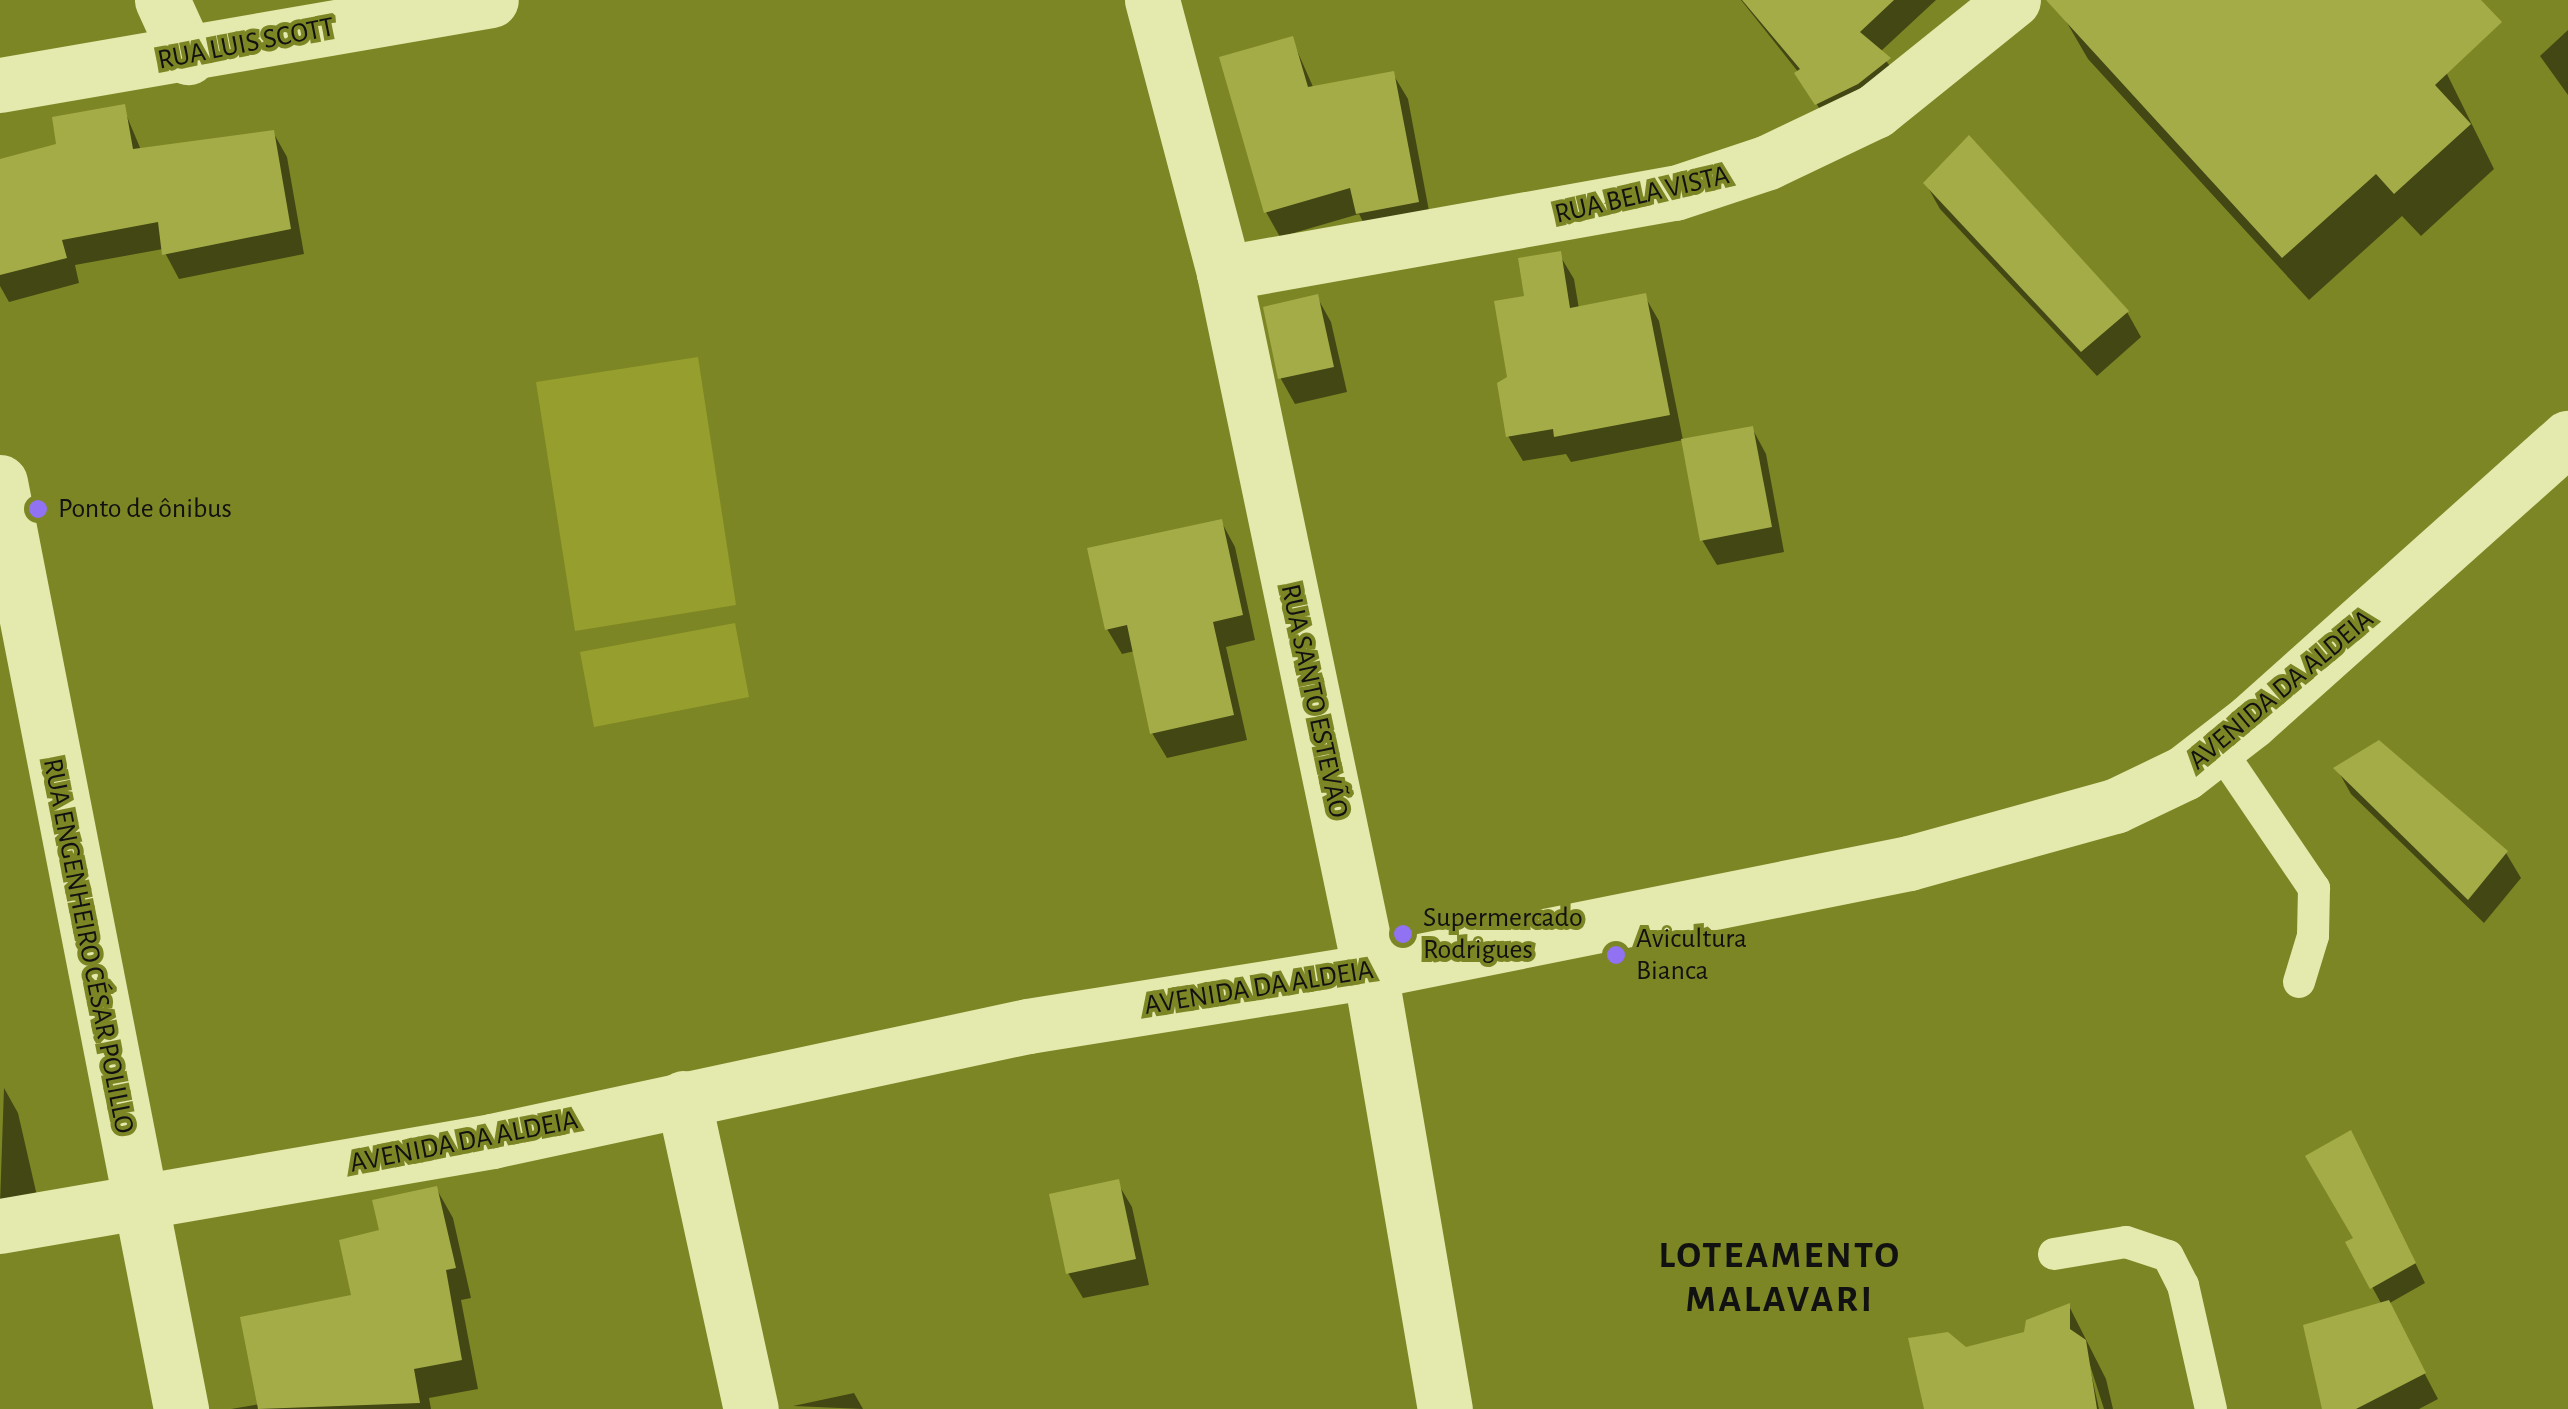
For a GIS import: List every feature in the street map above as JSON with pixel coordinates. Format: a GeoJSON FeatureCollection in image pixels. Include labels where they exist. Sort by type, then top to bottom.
{"type":"FeatureCollection","features":[{"type":"Feature","properties":{"kind":"street"},"geometry":{"type":"LineString","coordinates":[[162,0],[188,57]]}},
{"type":"Feature","properties":{"kind":"street","name":"RUA LUIS SCOTT"},"geometry":{"type":"LineString","coordinates":[[0,85],[188,57],[491,0]]}},
{"type":"Feature","properties":{"kind":"street","name":"RUA SANTO ESTEVÃO"},"geometry":{"type":"LineString","coordinates":[[1152,0],[1224,273],[1370,971],[1445,1409]]}},
{"type":"Feature","properties":{"kind":"street","name":"RUA BELA VISTA"},"geometry":{"type":"LineString","coordinates":[[1224,273],[1675,193],[1768,162],[1875,111],[2013,0]]}},
{"type":"Feature","properties":{"kind":"street","name":"AVENIDA DA ALDEIA"},"geometry":{"type":"LineString","coordinates":[[0,1226],[137,1198],[492,1141],[1028,1026],[1370,971],[1960,850],[2114,806],[2184,773],[2218,747],[2568,438]]}},
{"type":"Feature","properties":{"kind":"street","name":"RUA ENGENHEIRO CÉSAR POLILLO"},"geometry":{"type":"LineString","coordinates":[[0,482],[181,1409]]}},
{"type":"Feature","properties":{"kind":"street"},"geometry":{"type":"LineString","coordinates":[[683,1098],[751,1409]]}},
{"type":"Feature","properties":{"kind":"lane"},"geometry":{"type":"LineString","coordinates":[[2218,747],[2314,888],[2313,936],[2299,982]]}},
{"type":"Feature","properties":{"kind":"lane"},"geometry":{"type":"LineString","coordinates":[[2054,1254],[2126,1242],[2168,1256],[2184,1284],[2211,1409]]}},
{"type":"Feature","properties":{"kind":"green space"},"geometry":{"type":"Polygon","coordinates":[[[698,357],[736,605],[575,631],[536,382],[698,357]]]}},
{"type":"Feature","properties":{"kind":"green space"},"geometry":{"type":"Polygon","coordinates":[[[735,623],[749,697],[594,727],[580,652],[735,623]]]}},
{"type":"Feature","properties":{"kind":"building"},"geometry":{"type":"Polygon","coordinates":[[[1742,0],[1894,0],[1860,32],[1891,58],[1858,84],[1815,105],[1794,73],[1800,69],[1742,0]]]}},
{"type":"Feature","properties":{"kind":"building"},"geometry":{"type":"Polygon","coordinates":[[[2046,0],[2481,0],[2502,22],[2435,85],[2471,124],[2394,194],[2376,174],[2282,258],[2046,0]]]}},
{"type":"Feature","properties":{"kind":"building"},"geometry":{"type":"Polygon","coordinates":[[[1293,36],[1308,87],[1394,71],[1419,202],[1356,214],[1350,188],[1264,213],[1219,57],[1293,36]]]}},
{"type":"Feature","properties":{"kind":"building"},"geometry":{"type":"Polygon","coordinates":[[[125,104],[133,149],[274,130],[291,229],[162,255],[158,222],[62,240],[67,258],[0,275],[0,159],[56,144],[52,117],[125,104]]]}},
{"type":"Feature","properties":{"kind":"building"},"geometry":{"type":"Polygon","coordinates":[[[1969,135],[2129,311],[2081,352],[1923,183],[1969,135]]]}},
{"type":"Feature","properties":{"kind":"building"},"geometry":{"type":"Polygon","coordinates":[[[1561,251],[1570,308],[1646,293],[1670,415],[1554,437],[1553,429],[1506,437],[1497,383],[1507,377],[1494,301],[1524,296],[1518,258],[1561,251]]]}},
{"type":"Feature","properties":{"kind":"building"},"geometry":{"type":"Polygon","coordinates":[[[1318,294],[1334,367],[1278,379],[1263,307],[1318,294]]]}},
{"type":"Feature","properties":{"kind":"building"},"geometry":{"type":"Polygon","coordinates":[[[1753,426],[1772,527],[1700,541],[1681,439],[1753,426]]]}},
{"type":"Feature","properties":{"kind":"building"},"geometry":{"type":"Polygon","coordinates":[[[1222,519],[1243,615],[1213,622],[1234,715],[1150,734],[1127,625],[1105,630],[1087,548],[1222,519]]]}},
{"type":"Feature","properties":{"kind":"building"},"geometry":{"type":"Polygon","coordinates":[[[2379,740],[2508,851],[2468,900],[2333,768],[2379,740]]]}},
{"type":"Feature","properties":{"kind":"building"},"geometry":{"type":"Polygon","coordinates":[[[2351,1130],[2416,1263],[2370,1289],[2345,1242],[2353,1238],[2305,1156],[2351,1130]]]}},
{"type":"Feature","properties":{"kind":"building"},"geometry":{"type":"Polygon","coordinates":[[[1119,1179],[1136,1259],[1066,1274],[1049,1194],[1119,1179]]]}},
{"type":"Feature","properties":{"kind":"building"},"geometry":{"type":"Polygon","coordinates":[[[437,1186],[456,1268],[446,1270],[462,1360],[414,1369],[420,1403],[258,1409],[240,1317],[351,1295],[339,1240],[379,1230],[372,1200],[437,1186]]]}},
{"type":"Feature","properties":{"kind":"building"},"geometry":{"type":"Polygon","coordinates":[[[2389,1300],[2426,1373],[2356,1409],[2322,1409],[2303,1325],[2389,1300]]]}},
{"type":"Feature","properties":{"kind":"building"},"geometry":{"type":"Polygon","coordinates":[[[2070,1303],[2070,1329],[2086,1340],[2097,1409],[1924,1409],[1908,1338],[1948,1332],[1966,1347],[2024,1332],[2026,1320],[2070,1303]]]}},
{"type":"Feature","properties":{"kind":"place","name":"Ponto de ônibus"},"geometry":{"type":"Point","coordinates":[38,509]}},
{"type":"Feature","properties":{"kind":"place","name":"Supermercado Rodrigues"},"geometry":{"type":"Point","coordinates":[1403,934]}},
{"type":"Feature","properties":{"kind":"place","name":"Avicultura Bianca"},"geometry":{"type":"Point","coordinates":[1616,955]}},
{"type":"Feature","properties":{"kind":"district","name":"LOTEAMENTO MALAVARI"},"geometry":{"type":"Point","coordinates":[1780,1279]}}]}
